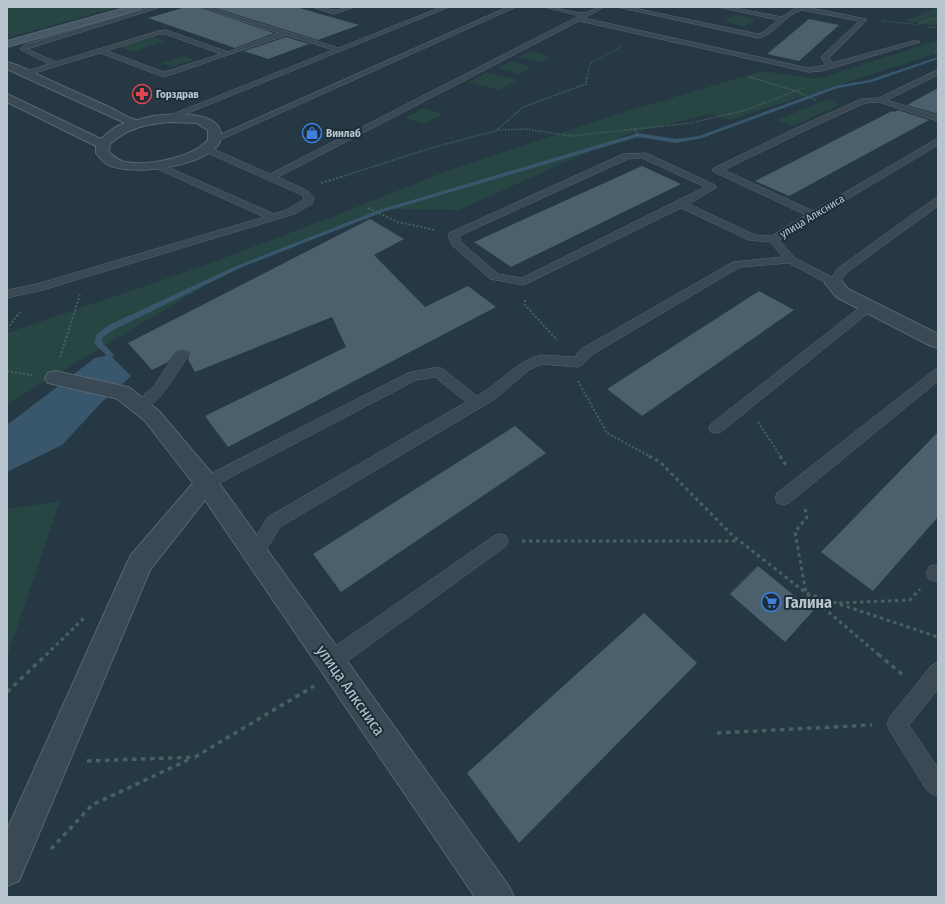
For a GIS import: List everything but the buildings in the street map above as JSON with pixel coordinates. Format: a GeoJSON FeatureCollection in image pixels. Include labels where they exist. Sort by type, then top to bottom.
{"type":"FeatureCollection","features":[{"type":"Feature","properties":{"kind":"main road"},"geometry":{"type":"LineString","coordinates":[[7,44],[138,7]]}},
{"type":"Feature","properties":{"kind":"street"},"geometry":{"type":"LineString","coordinates":[[7,65],[136,124]]}},
{"type":"Feature","properties":{"kind":"street"},"geometry":{"type":"LineString","coordinates":[[7,97],[103,145]]}},
{"type":"Feature","properties":{"kind":"street"},"geometry":{"type":"LineString","coordinates":[[183,118],[205,122],[212,126],[215,132],[215,139],[206,149],[193,156],[180,161],[158,166],[134,167],[120,165],[104,156],[101,150],[109,138],[117,132],[136,124],[156,119],[183,118]]}},
{"type":"Feature","properties":{"kind":"street","name":"улица Алксниса"},"geometry":{"type":"LineString","coordinates":[[834,283],[842,293],[868,308],[938,342]]}},
{"type":"Feature","properties":{"kind":"street"},"geometry":{"type":"LineString","coordinates":[[55,378],[131,400]]}},
{"type":"Feature","properties":{"kind":"street","name":"улица Алксниса"},"geometry":{"type":"LineString","coordinates":[[131,400],[152,416],[206,483],[496,897]]}},
{"type":"Feature","properties":{"kind":"street"},"geometry":{"type":"LineString","coordinates":[[7,869],[140,563],[206,483]]}},
{"type":"Feature","properties":{"kind":"lane"},"geometry":{"type":"LineString","coordinates":[[56,64],[23,49],[31,44],[158,7]]}},
{"type":"Feature","properties":{"kind":"lane"},"geometry":{"type":"LineString","coordinates":[[201,7],[340,50]]}},
{"type":"Feature","properties":{"kind":"lane"},"geometry":{"type":"LineString","coordinates":[[316,7],[334,12],[352,7]]}},
{"type":"Feature","properties":{"kind":"lane"},"geometry":{"type":"LineString","coordinates":[[171,118],[446,7]]}},
{"type":"Feature","properties":{"kind":"lane"},"geometry":{"type":"LineString","coordinates":[[215,139],[513,7]]}},
{"type":"Feature","properties":{"kind":"lane"},"geometry":{"type":"LineString","coordinates":[[547,7],[645,34],[814,70],[917,42]]}},
{"type":"Feature","properties":{"kind":"lane"},"geometry":{"type":"LineString","coordinates":[[271,178],[601,7]]}},
{"type":"Feature","properties":{"kind":"lane"},"geometry":{"type":"LineString","coordinates":[[620,7],[758,36],[764,34],[797,8],[864,20]]}},
{"type":"Feature","properties":{"kind":"lane"},"geometry":{"type":"LineString","coordinates":[[721,7],[783,19]]}},
{"type":"Feature","properties":{"kind":"lane"},"geometry":{"type":"LineString","coordinates":[[218,12],[230,8]]}},
{"type":"Feature","properties":{"kind":"lane"},"geometry":{"type":"LineString","coordinates":[[830,66],[825,58],[864,20]]}},
{"type":"Feature","properties":{"kind":"lane"},"geometry":{"type":"LineString","coordinates":[[26,73],[163,32],[228,54]]}},
{"type":"Feature","properties":{"kind":"lane"},"geometry":{"type":"LineString","coordinates":[[99,50],[164,75],[286,33]]}},
{"type":"Feature","properties":{"kind":"lane"},"geometry":{"type":"LineString","coordinates":[[880,100],[938,72]]}},
{"type":"Feature","properties":{"kind":"lane"},"geometry":{"type":"LineString","coordinates":[[813,215],[717,170],[799,130],[864,101],[880,100],[938,119]]}},
{"type":"Feature","properties":{"kind":"lane","name":"улица Алксниса"},"geometry":{"type":"LineString","coordinates":[[834,283],[791,260],[773,239],[938,141]]}},
{"type":"Feature","properties":{"kind":"lane"},"geometry":{"type":"LineString","coordinates":[[7,294],[39,287],[273,217],[300,208],[308,202],[309,198],[305,193],[298,189],[206,149]]}},
{"type":"Feature","properties":{"kind":"lane"},"geometry":{"type":"LineString","coordinates":[[643,155],[712,187],[524,282],[494,277],[456,243],[453,234],[626,156],[643,155]]}},
{"type":"Feature","properties":{"kind":"lane"},"geometry":{"type":"LineString","coordinates":[[158,166],[273,217]]}},
{"type":"Feature","properties":{"kind":"lane"},"geometry":{"type":"LineString","coordinates":[[834,283],[841,271],[938,201]]}},
{"type":"Feature","properties":{"kind":"lane"},"geometry":{"type":"LineString","coordinates":[[681,204],[752,238],[773,239]]}},
{"type":"Feature","properties":{"kind":"lane"},"geometry":{"type":"LineString","coordinates":[[255,553],[274,522],[490,395],[524,367],[540,359],[577,362],[588,351],[737,264],[791,260]]}},
{"type":"Feature","properties":{"kind":"lane"},"geometry":{"type":"LineString","coordinates":[[716,428],[868,308]]}},
{"type":"Feature","properties":{"kind":"lane"},"geometry":{"type":"LineString","coordinates":[[131,400],[159,389],[182,354]]}},
{"type":"Feature","properties":{"kind":"lane"},"geometry":{"type":"LineString","coordinates":[[206,483],[413,376],[438,372],[476,403]]}},
{"type":"Feature","properties":{"kind":"lane"},"geometry":{"type":"LineString","coordinates":[[783,498],[938,374]]}},
{"type":"Feature","properties":{"kind":"lane"},"geometry":{"type":"LineString","coordinates":[[335,666],[500,541]]}},
{"type":"Feature","properties":{"kind":"lane"},"geometry":{"type":"LineString","coordinates":[[938,672],[897,724],[938,785]]}},
{"type":"Feature","properties":{"kind":"path"},"geometry":{"type":"LineString","coordinates":[[864,20],[899,22],[922,26]]}},
{"type":"Feature","properties":{"kind":"path"},"geometry":{"type":"LineString","coordinates":[[926,27],[938,28]]}},
{"type":"Feature","properties":{"kind":"path"},"geometry":{"type":"LineString","coordinates":[[498,130],[522,107],[586,84],[590,64],[645,34]]}},
{"type":"Feature","properties":{"kind":"path"},"geometry":{"type":"LineString","coordinates":[[936,54],[934,51],[938,50]]}},
{"type":"Feature","properties":{"kind":"path"},"geometry":{"type":"LineString","coordinates":[[318,184],[428,149],[498,130],[525,130],[571,136],[691,123],[746,110],[808,87]]}},
{"type":"Feature","properties":{"kind":"path"},"geometry":{"type":"LineString","coordinates":[[796,91],[812,98]]}},
{"type":"Feature","properties":{"kind":"path"},"geometry":{"type":"LineString","coordinates":[[368,208],[398,222],[453,234]]}},
{"type":"Feature","properties":{"kind":"path"},"geometry":{"type":"LineString","coordinates":[[524,282],[525,305],[577,362],[576,378],[607,433],[660,462],[739,541],[806,593],[923,691]]}},
{"type":"Feature","properties":{"kind":"path"},"geometry":{"type":"LineString","coordinates":[[500,541],[739,541]]}},
{"type":"Feature","properties":{"kind":"path"},"geometry":{"type":"LineString","coordinates":[[837,603],[910,600],[937,573]]}},
{"type":"Feature","properties":{"kind":"path"},"geometry":{"type":"LineString","coordinates":[[806,593],[938,637]]}},
{"type":"Feature","properties":{"kind":"path"},"geometry":{"type":"LineString","coordinates":[[7,692],[90,612]]}},
{"type":"Feature","properties":{"kind":"path"},"geometry":{"type":"LineString","coordinates":[[49,850],[92,805],[195,757],[335,666]]}},
{"type":"Feature","properties":{"kind":"path"},"geometry":{"type":"LineString","coordinates":[[717,733],[897,724]]}},
{"type":"Feature","properties":{"kind":"path"},"geometry":{"type":"LineString","coordinates":[[53,762],[195,757]]}},
{"type":"Feature","properties":{"kind":"green space"},"geometry":{"type":"Polygon","coordinates":[[[7,7],[119,7],[7,38],[7,7]]]}},
{"type":"Feature","properties":{"kind":"green space"},"geometry":{"type":"Polygon","coordinates":[[[937,7],[938,27],[906,21],[937,7]]]}},
{"type":"Feature","properties":{"kind":"green space"},"geometry":{"type":"Polygon","coordinates":[[[734,15],[755,19],[745,27],[724,22],[734,15]]]}},
{"type":"Feature","properties":{"kind":"green space"},"geometry":{"type":"Polygon","coordinates":[[[153,37],[165,41],[132,52],[120,47],[153,37]]]}},
{"type":"Feature","properties":{"kind":"green space"},"geometry":{"type":"Polygon","coordinates":[[[938,40],[938,53],[730,120],[710,114],[628,134],[459,210],[387,209],[238,266],[7,404],[7,333],[203,266],[447,171],[608,117],[762,71],[817,79],[938,40]]]}},
{"type":"Feature","properties":{"kind":"green space"},"geometry":{"type":"Polygon","coordinates":[[[530,51],[550,57],[540,62],[519,57],[530,51]]]}},
{"type":"Feature","properties":{"kind":"green space"},"geometry":{"type":"Polygon","coordinates":[[[183,56],[194,60],[173,67],[161,63],[183,56]]]}},
{"type":"Feature","properties":{"kind":"green space"},"geometry":{"type":"Polygon","coordinates":[[[510,61],[531,67],[519,74],[498,68],[510,61]]]}},
{"type":"Feature","properties":{"kind":"green space"},"geometry":{"type":"Polygon","coordinates":[[[487,72],[517,80],[499,90],[469,82],[487,72]]]}},
{"type":"Feature","properties":{"kind":"green space"},"geometry":{"type":"Polygon","coordinates":[[[828,99],[839,105],[793,126],[777,120],[828,99]]]}},
{"type":"Feature","properties":{"kind":"green space"},"geometry":{"type":"Polygon","coordinates":[[[424,108],[443,114],[424,124],[405,118],[424,108]]]}},
{"type":"Feature","properties":{"kind":"green space"},"geometry":{"type":"Polygon","coordinates":[[[60,501],[7,657],[7,509],[60,501]]]}},
{"type":"Feature","properties":{"kind":"water"},"geometry":{"type":"Polygon","coordinates":[[[110,355],[131,376],[102,402],[62,445],[7,472],[7,425],[95,358],[110,355]]]}},
{"type":"Feature","properties":{"kind":"waterway"},"geometry":{"type":"LineString","coordinates":[[103,364],[110,355],[98,343],[100,336],[112,327],[238,267],[381,211],[638,135],[676,141],[700,137],[837,87],[870,81],[938,58]]}},
{"type":"Feature","properties":{"kind":"place","name":"Горздрав"},"geometry":{"type":"Point","coordinates":[142,94]}},
{"type":"Feature","properties":{"kind":"place","name":"Винлаб"},"geometry":{"type":"Point","coordinates":[312,133]}},
{"type":"Feature","properties":{"kind":"place","name":"Галина"},"geometry":{"type":"Point","coordinates":[771,602]}}]}
